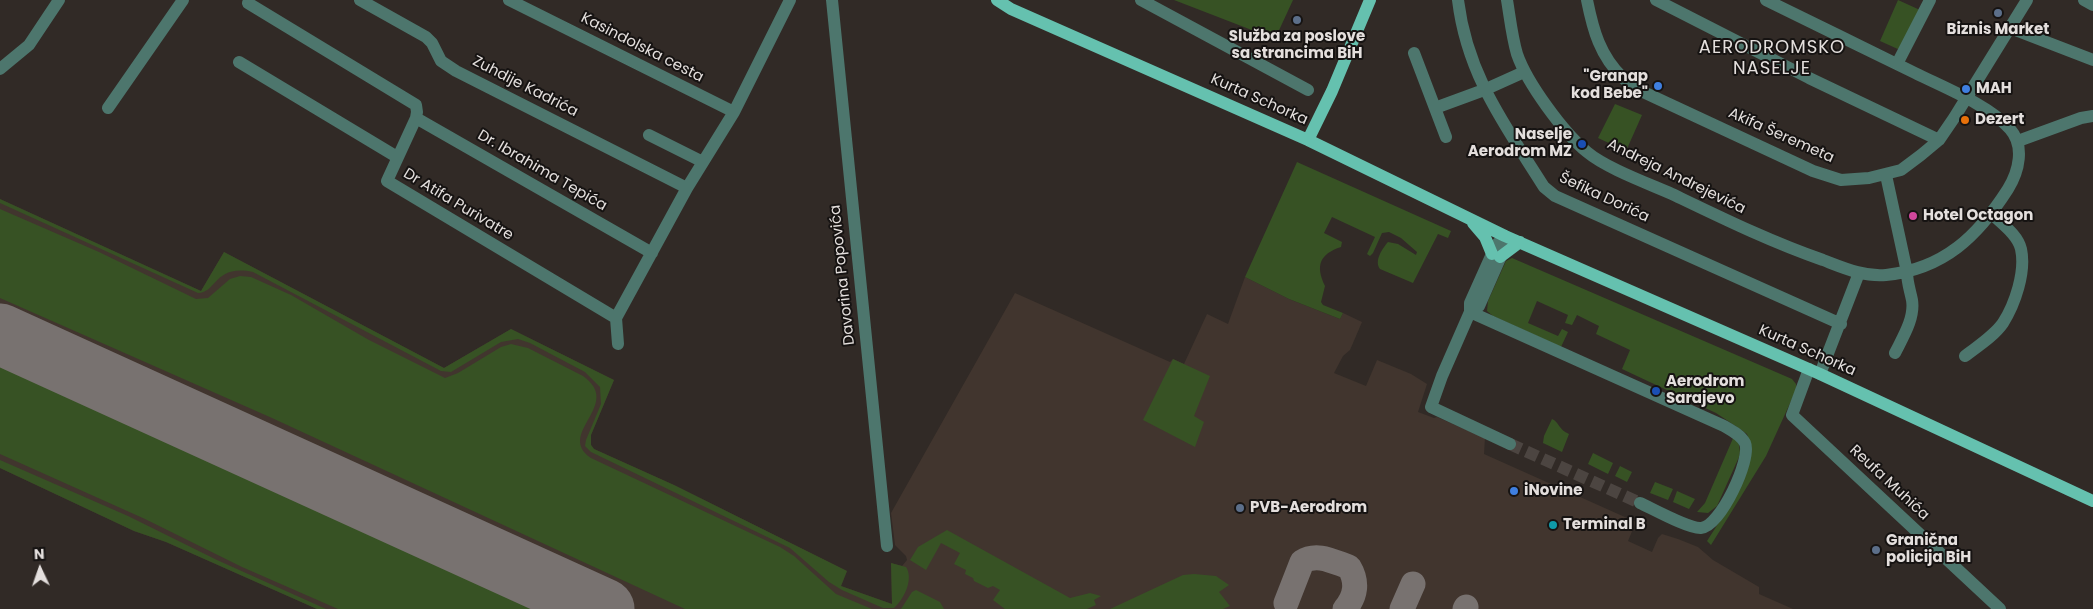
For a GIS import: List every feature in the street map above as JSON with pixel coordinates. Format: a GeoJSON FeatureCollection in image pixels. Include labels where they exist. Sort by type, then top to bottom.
{"type":"FeatureCollection","features":[{"type":"Feature","properties":{"kind":"main road","name":"Kurta Schorka"},"geometry":{"type":"LineString","coordinates":[[997,0],[1018,12],[1308,140],[1506,236],[1815,372],[2093,501]]}},
{"type":"Feature","properties":{"kind":"main road"},"geometry":{"type":"LineString","coordinates":[[1308,140],[1332,91],[1370,0]]}},
{"type":"Feature","properties":{"kind":"main road"},"geometry":{"type":"LineString","coordinates":[[1468,217],[1485,236],[1496,255],[1520,242]]}},
{"type":"Feature","properties":{"kind":"street"},"geometry":{"type":"LineString","coordinates":[[0,69],[29,45],[59,0]]}},
{"type":"Feature","properties":{"kind":"street"},"geometry":{"type":"LineString","coordinates":[[108,108],[183,0]]}},
{"type":"Feature","properties":{"kind":"street","name":"Zuhdije Kadrića"},"geometry":{"type":"LineString","coordinates":[[360,0],[426,37],[432,43],[441,61],[456,71],[687,188]]}},
{"type":"Feature","properties":{"kind":"street","name":"Kasindolska cesta"},"geometry":{"type":"LineString","coordinates":[[509,0],[734,112]]}},
{"type":"Feature","properties":{"kind":"street"},"geometry":{"type":"LineString","coordinates":[[618,344],[616,318],[687,188],[734,112],[790,0]]}},
{"type":"Feature","properties":{"kind":"street","name":"Davorina Popovića"},"geometry":{"type":"LineString","coordinates":[[832,0],[887,546]]}},
{"type":"Feature","properties":{"kind":"street"},"geometry":{"type":"LineString","coordinates":[[1141,0],[1308,90]]}},
{"type":"Feature","properties":{"kind":"street","name":"Šefika Dorića"},"geometry":{"type":"LineString","coordinates":[[1458,0],[1468,51],[1484,90],[1544,187],[1555,196],[1841,324]]}},
{"type":"Feature","properties":{"kind":"street","name":"Andreja Andrejevića"},"geometry":{"type":"LineString","coordinates":[[1507,0],[1515,45],[1524,72],[1559,122],[1588,153],[1624,172],[1782,246],[1859,273],[1884,276],[1906,272],[1933,264],[1955,251],[1992,214],[2011,184],[2018,169],[2018,141]]}},
{"type":"Feature","properties":{"kind":"street","name":"Akifa Šeremeta"},"geometry":{"type":"LineString","coordinates":[[1588,0],[1593,30],[1598,43],[1624,79],[1639,90],[1812,171],[1841,180],[1869,178],[1901,170],[1938,140],[2027,0]]}},
{"type":"Feature","properties":{"kind":"street"},"geometry":{"type":"LineString","coordinates":[[1656,0],[1809,78],[1938,140]]}},
{"type":"Feature","properties":{"kind":"street"},"geometry":{"type":"LineString","coordinates":[[1766,0],[1966,98],[2002,121],[2018,141],[2081,118],[2093,116]]}},
{"type":"Feature","properties":{"kind":"street"},"geometry":{"type":"LineString","coordinates":[[1897,64],[1930,0]]}},
{"type":"Feature","properties":{"kind":"street"},"geometry":{"type":"LineString","coordinates":[[2084,0],[2093,6]]}},
{"type":"Feature","properties":{"kind":"street"},"geometry":{"type":"LineString","coordinates":[[248,3],[409,100],[417,108],[416,118],[396,157]]}},
{"type":"Feature","properties":{"kind":"street"},"geometry":{"type":"LineString","coordinates":[[2010,28],[2093,60]]}},
{"type":"Feature","properties":{"kind":"street"},"geometry":{"type":"LineString","coordinates":[[1414,53],[1446,137]]}},
{"type":"Feature","properties":{"kind":"street","name":"Dr Atifa Purivatre"},"geometry":{"type":"LineString","coordinates":[[239,62],[396,157],[387,181],[616,318]]}},
{"type":"Feature","properties":{"kind":"street"},"geometry":{"type":"LineString","coordinates":[[1435,108],[1484,90],[1524,72]]}},
{"type":"Feature","properties":{"kind":"street","name":"Dr. Ibrahima Tepića"},"geometry":{"type":"LineString","coordinates":[[416,118],[652,252]]}},
{"type":"Feature","properties":{"kind":"street"},"geometry":{"type":"LineString","coordinates":[[649,135],[704,162]]}},
{"type":"Feature","properties":{"kind":"street"},"geometry":{"type":"LineString","coordinates":[[1886,175],[1912,310],[1908,326],[1895,353]]}},
{"type":"Feature","properties":{"kind":"street"},"geometry":{"type":"LineString","coordinates":[[1965,356],[1984,342],[2002,323],[2019,284],[2022,265],[2021,248],[2014,235],[1992,214]]}},
{"type":"Feature","properties":{"kind":"street"},"geometry":{"type":"LineString","coordinates":[[1506,236],[1499,240],[1479,306],[1470,312],[1442,376],[1431,407],[1510,444]]}},
{"type":"Feature","properties":{"kind":"street"},"geometry":{"type":"LineString","coordinates":[[1815,372],[1841,324],[1859,273]]}},
{"type":"Feature","properties":{"kind":"street"},"geometry":{"type":"LineString","coordinates":[[1470,312],[1724,426],[1744,442],[1746,449],[1744,461],[1736,482],[1720,515],[1709,526],[1701,528],[1640,503]]}},
{"type":"Feature","properties":{"kind":"street","name":"Reufa Muhića"},"geometry":{"type":"LineString","coordinates":[[1815,372],[1792,415],[2000,609]]}},
{"type":"Feature","properties":{"kind":"shaded area"},"geometry":{"type":"Polygon","coordinates":[[[0,199],[201,291],[224,252],[444,368],[511,329],[614,380],[591,435],[591,445],[594,449],[674,485],[847,571],[841,586],[892,604],[891,563],[902,566],[907,560],[906,556],[895,545],[891,513],[1015,293],[1170,362],[1173,359],[1184,364],[1207,314],[1228,324],[1245,277],[1289,299],[1340,319],[1343,313],[1362,322],[1350,350],[1343,356],[1334,373],[1366,386],[1377,360],[1411,374],[1427,384],[1418,412],[1434,418],[1437,417],[1485,438],[1484,454],[1636,522],[1628,541],[1652,552],[1658,538],[1662,534],[1698,547],[1713,560],[1759,587],[1759,594],[1793,609],[317,609],[166,542],[134,531],[0,468],[0,199]]]}},
{"type":"Feature","properties":{"kind":"green space"},"geometry":{"type":"Polygon","coordinates":[[[1174,0],[1293,0],[1275,39],[1174,0]]]}},
{"type":"Feature","properties":{"kind":"green space"},"geometry":{"type":"Polygon","coordinates":[[[1898,0],[1920,10],[1900,50],[1880,41],[1898,0]]]}},
{"type":"Feature","properties":{"kind":"green space"},"geometry":{"type":"Polygon","coordinates":[[[1615,104],[1642,115],[1626,151],[1598,138],[1615,104]]]}},
{"type":"Feature","properties":{"kind":"green space"},"geometry":{"type":"Polygon","coordinates":[[[1297,162],[1451,231],[1448,238],[1438,234],[1413,283],[1380,269],[1378,266],[1380,255],[1388,242],[1398,244],[1416,255],[1417,252],[1401,238],[1389,232],[1382,233],[1370,256],[1367,254],[1375,237],[1332,217],[1324,233],[1342,242],[1341,247],[1328,253],[1321,261],[1320,272],[1325,286],[1321,302],[1323,305],[1343,313],[1340,319],[1289,299],[1245,277],[1297,162]]]}},
{"type":"Feature","properties":{"kind":"green space"},"geometry":{"type":"Polygon","coordinates":[[[0,199],[201,291],[224,252],[444,368],[511,329],[614,380],[591,435],[591,445],[594,449],[674,485],[847,571],[841,586],[892,604],[891,563],[906,567],[909,577],[907,589],[894,608],[883,608],[842,590],[829,582],[790,548],[591,452],[585,446],[601,404],[600,387],[585,372],[530,343],[518,339],[501,342],[451,372],[441,371],[253,272],[240,271],[223,275],[209,289],[198,293],[0,203],[0,199]]]}},
{"type":"Feature","properties":{"kind":"green space"},"geometry":{"type":"Polygon","coordinates":[[[0,209],[99,252],[196,299],[208,298],[230,279],[240,276],[251,277],[291,295],[369,340],[445,378],[458,373],[501,347],[511,344],[528,348],[583,376],[594,387],[596,398],[594,408],[580,439],[582,448],[591,458],[780,547],[794,556],[836,594],[872,609],[685,609],[272,418],[0,298],[0,209]]]}},
{"type":"Feature","properties":{"kind":"green space"},"geometry":{"type":"Polygon","coordinates":[[[1512,258],[1792,379],[1796,384],[1796,390],[1766,456],[1711,545],[1707,541],[1732,502],[1750,444],[1747,434],[1716,413],[1622,369],[1630,350],[1596,334],[1599,326],[1577,315],[1572,325],[1565,323],[1568,315],[1537,301],[1528,323],[1558,336],[1562,329],[1568,332],[1561,347],[1493,316],[1487,311],[1488,301],[1506,261],[1512,258]]]}},
{"type":"Feature","properties":{"kind":"green space"},"geometry":{"type":"Polygon","coordinates":[[[1173,359],[1210,376],[1194,416],[1204,422],[1195,447],[1143,420],[1173,359]]]}},
{"type":"Feature","properties":{"kind":"green space"},"geometry":{"type":"Polygon","coordinates":[[[0,365],[392,545],[537,609],[338,609],[242,567],[145,519],[0,454],[0,365]]]}},
{"type":"Feature","properties":{"kind":"green space"},"geometry":{"type":"Polygon","coordinates":[[[1552,419],[1569,434],[1562,452],[1543,443],[1544,436],[1552,419]]]}},
{"type":"Feature","properties":{"kind":"green space"},"geometry":{"type":"Polygon","coordinates":[[[1734,436],[1738,439],[1739,457],[1717,506],[1708,513],[1697,512],[1705,503],[1734,436]]]}},
{"type":"Feature","properties":{"kind":"green space"},"geometry":{"type":"Polygon","coordinates":[[[1593,453],[1613,463],[1608,474],[1588,464],[1593,453]]]}},
{"type":"Feature","properties":{"kind":"green space"},"geometry":{"type":"Polygon","coordinates":[[[0,460],[128,516],[217,560],[326,609],[317,609],[166,542],[134,531],[0,468],[0,460]]]}},
{"type":"Feature","properties":{"kind":"green space"},"geometry":{"type":"Polygon","coordinates":[[[1620,466],[1632,472],[1627,482],[1615,476],[1620,466]]]}},
{"type":"Feature","properties":{"kind":"green space"},"geometry":{"type":"Polygon","coordinates":[[[1655,482],[1673,489],[1668,500],[1650,493],[1655,482]]]}},
{"type":"Feature","properties":{"kind":"green space"},"geometry":{"type":"Polygon","coordinates":[[[1677,491],[1695,499],[1689,509],[1673,502],[1677,491]]]}},
{"type":"Feature","properties":{"kind":"green space"},"geometry":{"type":"Polygon","coordinates":[[[947,530],[1070,598],[1090,593],[1101,596],[1094,600],[1096,605],[1087,609],[1005,609],[993,600],[1000,590],[993,586],[988,588],[965,574],[966,570],[954,564],[960,553],[941,543],[926,570],[910,560],[918,547],[947,530]]]}},
{"type":"Feature","properties":{"kind":"green space"},"geometry":{"type":"Polygon","coordinates":[[[1183,575],[1216,576],[1229,585],[1219,592],[1230,606],[1223,609],[1110,609],[1183,575]]]}},
{"type":"Feature","properties":{"kind":"green space"},"geometry":{"type":"Polygon","coordinates":[[[916,590],[940,602],[944,609],[901,609],[912,592],[916,590]]]}},
{"type":"Feature","properties":{"kind":"taxiway"},"geometry":{"type":"LineString","coordinates":[[1286,603],[1302,562],[1308,559],[1320,558],[1349,567],[1352,573],[1355,583],[1354,589],[1352,599],[1345,609]]}},
{"type":"Feature","properties":{"kind":"taxiway"},"geometry":{"type":"LineString","coordinates":[[1402,609],[1413,584]]}},
{"type":"Feature","properties":{"kind":"runway"},"geometry":{"type":"LineString","coordinates":[[0,334],[604,609]]}},
{"type":"Feature","properties":{"kind":"tunnel"},"geometry":{"type":"LineString","coordinates":[[1510,444],[1640,503]]}},
{"type":"Feature","properties":{"kind":"place","name":"Biznis Market"},"geometry":{"type":"Point","coordinates":[1998,13]}},
{"type":"Feature","properties":{"kind":"place","name":"Služba za poslove sa strancima BiH"},"geometry":{"type":"Point","coordinates":[1297,20]}},
{"type":"Feature","properties":{"kind":"place","name":"\"Granap kod Bebe\""},"geometry":{"type":"Point","coordinates":[1658,86]}},
{"type":"Feature","properties":{"kind":"place","name":"MAH"},"geometry":{"type":"Point","coordinates":[1966,89]}},
{"type":"Feature","properties":{"kind":"place","name":"Dezert"},"geometry":{"type":"Point","coordinates":[1965,120]}},
{"type":"Feature","properties":{"kind":"place","name":"Naselje Aerodrom MZ"},"geometry":{"type":"Point","coordinates":[1582,144]}},
{"type":"Feature","properties":{"kind":"place","name":"Hotel Octagon"},"geometry":{"type":"Point","coordinates":[1913,216]}},
{"type":"Feature","properties":{"kind":"place","name":"Aerodrom Sarajevo"},"geometry":{"type":"Point","coordinates":[1656,391]}},
{"type":"Feature","properties":{"kind":"place","name":"iNovine"},"geometry":{"type":"Point","coordinates":[1514,491]}},
{"type":"Feature","properties":{"kind":"place","name":"PVB-Aerodrom"},"geometry":{"type":"Point","coordinates":[1240,508]}},
{"type":"Feature","properties":{"kind":"place","name":"Terminal B"},"geometry":{"type":"Point","coordinates":[1553,525]}},
{"type":"Feature","properties":{"kind":"place","name":"Granična policija BiH"},"geometry":{"type":"Point","coordinates":[1876,550]}},
{"type":"Feature","properties":{"kind":"district","name":"AERODROMSKO NASELJE"},"geometry":{"type":"Point","coordinates":[1772,58]}}]}
